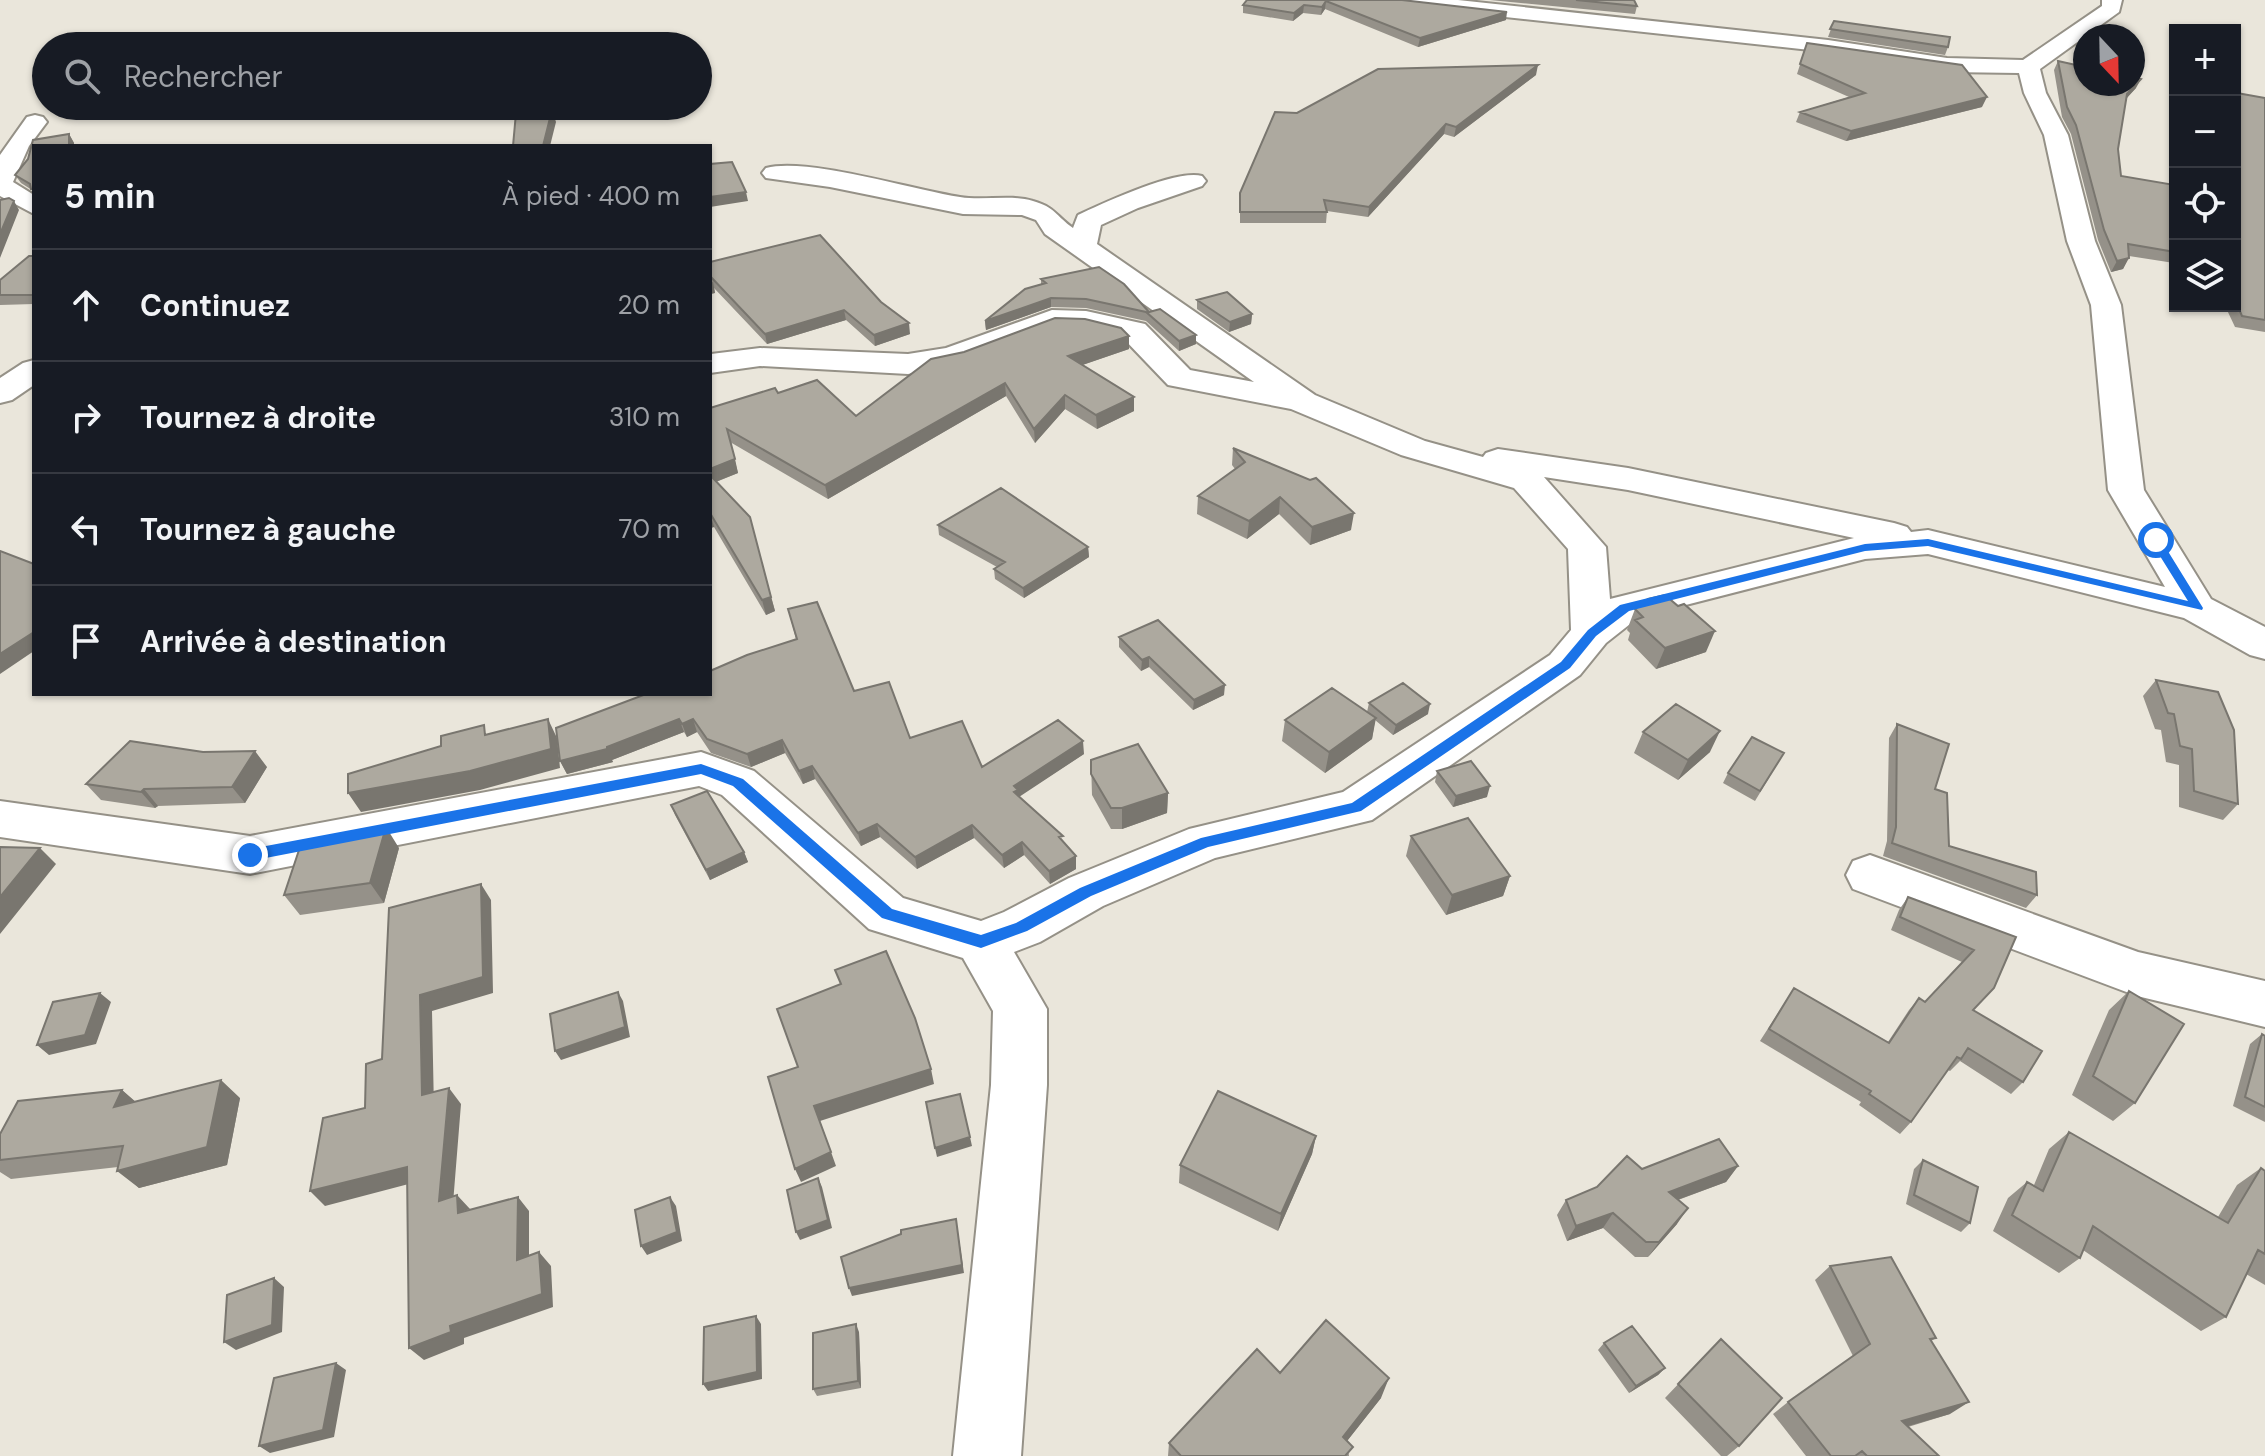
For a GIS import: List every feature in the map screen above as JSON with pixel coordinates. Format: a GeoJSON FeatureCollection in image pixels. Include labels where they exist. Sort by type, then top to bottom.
{"type":"FeatureCollection","features":[{"type":"Feature","properties":{"kind":"street"},"geometry":{"type":"LineString","coordinates":[[1403,0],[1828,46],[1947,65],[2028,67],[2112,8],[2112,0]]}},
{"type":"Feature","properties":{"kind":"street"},"geometry":{"type":"LineString","coordinates":[[2028,67],[2035,93],[2056,135],[2081,241],[2106,305],[2126,490],[2197,608]]}},
{"type":"Feature","properties":{"kind":"street"},"geometry":{"type":"LineString","coordinates":[[32,205],[0,183],[17,145],[35,122]]}},
{"type":"Feature","properties":{"kind":"street"},"geometry":{"type":"LineString","coordinates":[[775,173],[830,179],[963,206],[1025,207],[1045,214],[1055,228],[1303,402]]}},
{"type":"Feature","properties":{"kind":"street"},"geometry":{"type":"LineString","coordinates":[[1082,247],[1088,221],[1129,202],[1193,181]]}},
{"type":"Feature","properties":{"kind":"street"},"geometry":{"type":"LineString","coordinates":[[712,364],[760,357],[908,364],[953,356],[1052,319],[1086,320],[1134,331],[1179,378],[1303,402],[1413,448],[1527,480],[1587,547],[1592,633]]}},
{"type":"Feature","properties":{"kind":"street"},"geometry":{"type":"LineString","coordinates":[[0,393],[32,371]]}},
{"type":"Feature","properties":{"kind":"street"},"geometry":{"type":"LineString","coordinates":[[1413,448],[1628,479],[1928,542],[2197,608],[2265,645]]}},
{"type":"Feature","properties":{"kind":"street"},"geometry":{"type":"LineString","coordinates":[[0,819],[250,855],[701,769],[738,783],[887,914],[981,942],[1022,927],[1086,892],[1206,842],[1356,807],[1565,665],[1592,633],[1625,608],[1865,547],[1928,542]]}},
{"type":"Feature","properties":{"kind":"street"},"geometry":{"type":"LineString","coordinates":[[1870,875],[2137,974],[2265,1004]]}},
{"type":"Feature","properties":{"kind":"street"},"geometry":{"type":"LineString","coordinates":[[981,942],[1020,1009],[1019,1085],[987,1456]]}},
{"type":"Feature","properties":{"kind":"building"},"geometry":{"type":"Polygon","coordinates":[[[1247,0],[1402,0],[1507,12],[1420,38],[1326,1],[1322,7],[1304,5],[1294,13],[1243,5],[1247,0]]]}},
{"type":"Feature","properties":{"kind":"building"},"geometry":{"type":"Polygon","coordinates":[[[1576,0],[1634,0],[1637,6],[1576,0]]]}},
{"type":"Feature","properties":{"kind":"building"},"geometry":{"type":"Polygon","coordinates":[[[1834,21],[1950,37],[1948,47],[1830,29],[1834,21]]]}},
{"type":"Feature","properties":{"kind":"building"},"geometry":{"type":"Polygon","coordinates":[[[1807,43],[1962,65],[1987,97],[1851,131],[1800,112],[1865,93],[1800,64],[1807,43]]]}},
{"type":"Feature","properties":{"kind":"building"},"geometry":{"type":"Polygon","coordinates":[[[2058,61],[2073,64],[2073,96],[2127,96],[2118,149],[2121,176],[2169,184],[2169,251],[2128,244],[2129,258],[2117,261],[2104,230],[2076,125],[2067,107],[2058,61]]]}},
{"type":"Feature","properties":{"kind":"building"},"geometry":{"type":"Polygon","coordinates":[[[1538,65],[1456,127],[1446,124],[1369,207],[1324,200],[1327,212],[1240,212],[1240,193],[1275,112],[1297,113],[1378,69],[1538,65]]]}},
{"type":"Feature","properties":{"kind":"building"},"geometry":{"type":"Polygon","coordinates":[[[2241,94],[2265,98],[2265,320],[2242,316],[2241,94]]]}},
{"type":"Feature","properties":{"kind":"building"},"geometry":{"type":"Polygon","coordinates":[[[515,120],[550,120],[544,144],[513,144],[515,120]]]}},
{"type":"Feature","properties":{"kind":"building"},"geometry":{"type":"Polygon","coordinates":[[[69,134],[69,144],[32,144],[31,189],[30,184],[15,175],[28,159],[33,140],[69,134]]]}},
{"type":"Feature","properties":{"kind":"building"},"geometry":{"type":"Polygon","coordinates":[[[732,162],[746,192],[712,197],[712,164],[732,162]]]}},
{"type":"Feature","properties":{"kind":"building"},"geometry":{"type":"Polygon","coordinates":[[[9,198],[14,201],[0,234],[0,200],[9,198]]]}},
{"type":"Feature","properties":{"kind":"building"},"geometry":{"type":"Polygon","coordinates":[[[820,235],[881,302],[909,323],[874,335],[844,310],[765,334],[712,278],[712,262],[820,235]]]}},
{"type":"Feature","properties":{"kind":"building"},"geometry":{"type":"Polygon","coordinates":[[[32,256],[32,295],[0,295],[0,280],[32,256]]]}},
{"type":"Feature","properties":{"kind":"building"},"geometry":{"type":"Polygon","coordinates":[[[1099,267],[1124,284],[1149,312],[1160,309],[1196,335],[1179,341],[1146,312],[1086,299],[1051,298],[985,321],[1025,289],[1046,283],[1041,279],[1099,267]]]}},
{"type":"Feature","properties":{"kind":"building"},"geometry":{"type":"Polygon","coordinates":[[[1227,292],[1252,314],[1230,322],[1197,300],[1227,292]]]}},
{"type":"Feature","properties":{"kind":"building"},"geometry":{"type":"Polygon","coordinates":[[[1055,318],[1085,319],[1121,328],[1129,336],[1068,356],[1134,397],[1096,415],[1065,395],[1034,429],[1005,383],[825,485],[727,429],[735,459],[712,468],[712,407],[775,388],[778,393],[817,380],[856,416],[931,359],[964,352],[1055,318]]]}},
{"type":"Feature","properties":{"kind":"building"},"geometry":{"type":"Polygon","coordinates":[[[1233,448],[1310,480],[1316,478],[1354,513],[1312,527],[1280,497],[1249,521],[1198,496],[1245,462],[1233,448]]]}},
{"type":"Feature","properties":{"kind":"building"},"geometry":{"type":"Polygon","coordinates":[[[712,477],[750,517],[771,597],[762,600],[712,516],[712,477]]]}},
{"type":"Feature","properties":{"kind":"building"},"geometry":{"type":"Polygon","coordinates":[[[1001,488],[1088,547],[1023,588],[994,569],[1005,562],[938,525],[1001,488]]]}},
{"type":"Feature","properties":{"kind":"building"},"geometry":{"type":"Polygon","coordinates":[[[0,551],[32,563],[32,633],[0,654],[0,551]]]}},
{"type":"Feature","properties":{"kind":"building"},"geometry":{"type":"Polygon","coordinates":[[[1665,595],[1678,606],[1684,604],[1715,631],[1665,648],[1635,620],[1643,617],[1635,609],[1648,599],[1665,595]]]}},
{"type":"Feature","properties":{"kind":"building"},"geometry":{"type":"Polygon","coordinates":[[[817,602],[854,691],[889,682],[910,738],[962,721],[982,767],[1058,720],[1083,741],[1014,786],[1018,790],[1014,792],[1063,836],[1059,837],[1076,856],[1049,871],[1022,842],[1002,855],[972,825],[915,857],[877,824],[858,833],[812,766],[799,771],[782,740],[747,754],[707,739],[693,719],[682,724],[679,719],[607,749],[560,761],[556,728],[641,696],[712,696],[712,670],[797,639],[788,609],[817,602]]]}},
{"type":"Feature","properties":{"kind":"building"},"geometry":{"type":"Polygon","coordinates":[[[1158,620],[1225,685],[1194,700],[1149,657],[1142,660],[1119,637],[1158,620]]]}},
{"type":"Feature","properties":{"kind":"building"},"geometry":{"type":"Polygon","coordinates":[[[2156,680],[2218,692],[2234,730],[2238,804],[2194,791],[2192,749],[2180,746],[2174,714],[2168,713],[2156,680]]]}},
{"type":"Feature","properties":{"kind":"building"},"geometry":{"type":"Polygon","coordinates":[[[1403,683],[1430,704],[1396,725],[1369,703],[1403,683]]]}},
{"type":"Feature","properties":{"kind":"building"},"geometry":{"type":"Polygon","coordinates":[[[1332,688],[1376,718],[1329,752],[1285,720],[1332,688]]]}},
{"type":"Feature","properties":{"kind":"building"},"geometry":{"type":"Polygon","coordinates":[[[1676,704],[1720,731],[1688,760],[1643,732],[1676,704]]]}},
{"type":"Feature","properties":{"kind":"building"},"geometry":{"type":"Polygon","coordinates":[[[548,719],[551,749],[470,771],[348,793],[348,774],[441,746],[441,736],[484,725],[485,735],[548,719]]]}},
{"type":"Feature","properties":{"kind":"building"},"geometry":{"type":"Polygon","coordinates":[[[1897,724],[1949,744],[1935,789],[1947,793],[1949,846],[2036,872],[2037,895],[1892,843],[1896,827],[1897,724]]]}},
{"type":"Feature","properties":{"kind":"building"},"geometry":{"type":"Polygon","coordinates":[[[1752,737],[1784,753],[1760,791],[1728,773],[1752,737]]]}},
{"type":"Feature","properties":{"kind":"building"},"geometry":{"type":"Polygon","coordinates":[[[130,741],[203,752],[255,751],[232,787],[144,789],[141,792],[86,784],[130,741]]]}},
{"type":"Feature","properties":{"kind":"building"},"geometry":{"type":"Polygon","coordinates":[[[1138,744],[1168,793],[1122,808],[1111,808],[1091,774],[1091,760],[1138,744]]]}},
{"type":"Feature","properties":{"kind":"building"},"geometry":{"type":"Polygon","coordinates":[[[1471,761],[1490,786],[1456,796],[1437,771],[1471,761]]]}},
{"type":"Feature","properties":{"kind":"building"},"geometry":{"type":"Polygon","coordinates":[[[707,791],[744,852],[706,870],[671,805],[707,791]]]}},
{"type":"Feature","properties":{"kind":"building"},"geometry":{"type":"Polygon","coordinates":[[[1468,818],[1510,876],[1452,895],[1411,836],[1468,818]]]}},
{"type":"Feature","properties":{"kind":"building"},"geometry":{"type":"Polygon","coordinates":[[[386,827],[370,883],[284,895],[301,844],[386,827]]]}},
{"type":"Feature","properties":{"kind":"building"},"geometry":{"type":"Polygon","coordinates":[[[0,847],[40,848],[0,897],[0,847]]]}},
{"type":"Feature","properties":{"kind":"building"},"geometry":{"type":"Polygon","coordinates":[[[481,884],[483,977],[420,995],[422,1095],[449,1088],[439,1201],[457,1195],[458,1213],[518,1197],[517,1260],[539,1252],[542,1294],[450,1326],[451,1332],[409,1348],[407,1167],[310,1191],[323,1118],[365,1108],[366,1064],[382,1059],[389,908],[481,884]]]}},
{"type":"Feature","properties":{"kind":"building"},"geometry":{"type":"Polygon","coordinates":[[[1908,897],[2016,937],[1994,988],[1973,1010],[2042,1051],[2023,1082],[1968,1048],[1961,1059],[1957,1057],[1911,1122],[1869,1094],[1871,1091],[1769,1029],[1794,988],[1889,1043],[1919,998],[1925,1002],[1974,950],[1900,917],[1908,897]]]}},
{"type":"Feature","properties":{"kind":"building"},"geometry":{"type":"Polygon","coordinates":[[[886,951],[915,1018],[931,1069],[814,1106],[831,1152],[795,1169],[768,1077],[798,1067],[777,1009],[841,984],[835,970],[886,951]]]}},
{"type":"Feature","properties":{"kind":"building"},"geometry":{"type":"Polygon","coordinates":[[[2129,991],[2184,1024],[2135,1103],[2093,1076],[2129,991]]]}},
{"type":"Feature","properties":{"kind":"building"},"geometry":{"type":"Polygon","coordinates":[[[618,992],[625,1027],[555,1051],[550,1014],[618,992]]]}},
{"type":"Feature","properties":{"kind":"building"},"geometry":{"type":"Polygon","coordinates":[[[100,993],[85,1035],[37,1045],[53,1002],[100,993]]]}},
{"type":"Feature","properties":{"kind":"building"},"geometry":{"type":"Polygon","coordinates":[[[2262,1034],[2265,1036],[2265,1107],[2245,1097],[2262,1034]]]}},
{"type":"Feature","properties":{"kind":"building"},"geometry":{"type":"Polygon","coordinates":[[[221,1080],[207,1147],[117,1171],[123,1146],[0,1160],[0,1134],[18,1101],[122,1090],[114,1107],[221,1080]]]}},
{"type":"Feature","properties":{"kind":"building"},"geometry":{"type":"Polygon","coordinates":[[[1218,1091],[1316,1136],[1281,1214],[1180,1165],[1218,1091]]]}},
{"type":"Feature","properties":{"kind":"building"},"geometry":{"type":"Polygon","coordinates":[[[960,1094],[970,1137],[935,1148],[926,1102],[960,1094]]]}},
{"type":"Feature","properties":{"kind":"building"},"geometry":{"type":"Polygon","coordinates":[[[2069,1132],[2228,1223],[2261,1168],[2265,1171],[2265,1254],[2258,1250],[2226,1317],[2093,1226],[2080,1258],[2012,1215],[2027,1182],[2043,1191],[2069,1132]]]}},
{"type":"Feature","properties":{"kind":"building"},"geometry":{"type":"Polygon","coordinates":[[[1719,1139],[1738,1166],[1669,1192],[1688,1208],[1659,1242],[1646,1242],[1613,1213],[1576,1226],[1566,1200],[1597,1187],[1627,1156],[1642,1169],[1719,1139]]]}},
{"type":"Feature","properties":{"kind":"building"},"geometry":{"type":"Polygon","coordinates":[[[1923,1160],[1978,1187],[1970,1223],[1914,1195],[1923,1160]]]}},
{"type":"Feature","properties":{"kind":"building"},"geometry":{"type":"Polygon","coordinates":[[[818,1178],[828,1220],[796,1232],[787,1190],[818,1178]]]}},
{"type":"Feature","properties":{"kind":"building"},"geometry":{"type":"Polygon","coordinates":[[[670,1197],[677,1232],[641,1246],[635,1210],[670,1197]]]}},
{"type":"Feature","properties":{"kind":"building"},"geometry":{"type":"Polygon","coordinates":[[[956,1219],[962,1265],[849,1288],[841,1257],[901,1234],[901,1230],[956,1219]]]}},
{"type":"Feature","properties":{"kind":"building"},"geometry":{"type":"Polygon","coordinates":[[[1891,1257],[1936,1338],[1930,1339],[1969,1402],[1902,1421],[1939,1456],[1867,1456],[1862,1451],[1855,1456],[1831,1456],[1788,1402],[1870,1344],[1830,1266],[1891,1257]]]}},
{"type":"Feature","properties":{"kind":"building"},"geometry":{"type":"Polygon","coordinates":[[[274,1278],[272,1325],[224,1342],[227,1295],[274,1278]]]}},
{"type":"Feature","properties":{"kind":"building"},"geometry":{"type":"Polygon","coordinates":[[[756,1316],[757,1372],[703,1384],[704,1327],[756,1316]]]}},
{"type":"Feature","properties":{"kind":"building"},"geometry":{"type":"Polygon","coordinates":[[[1326,1320],[1389,1378],[1343,1437],[1353,1447],[1345,1456],[1181,1456],[1169,1443],[1257,1349],[1280,1373],[1326,1320]]]}},
{"type":"Feature","properties":{"kind":"building"},"geometry":{"type":"Polygon","coordinates":[[[856,1324],[858,1381],[813,1389],[813,1333],[856,1324]]]}},
{"type":"Feature","properties":{"kind":"building"},"geometry":{"type":"Polygon","coordinates":[[[1632,1326],[1665,1368],[1636,1386],[1604,1343],[1632,1326]]]}},
{"type":"Feature","properties":{"kind":"building"},"geometry":{"type":"Polygon","coordinates":[[[1721,1339],[1782,1398],[1739,1446],[1678,1384],[1721,1339]]]}},
{"type":"Feature","properties":{"kind":"building"},"geometry":{"type":"Polygon","coordinates":[[[336,1363],[323,1430],[259,1446],[274,1378],[336,1363]]]}},
{"type":"Feature","properties":{"kind":"route"},"geometry":{"type":"LineString","coordinates":[[250,855],[701,769],[738,783],[887,914],[981,942],[1022,927],[1086,892],[1206,842],[1356,807],[1565,665],[1592,633],[1625,608],[1865,547],[1928,542],[2197,608],[2156,540]]}}]}
